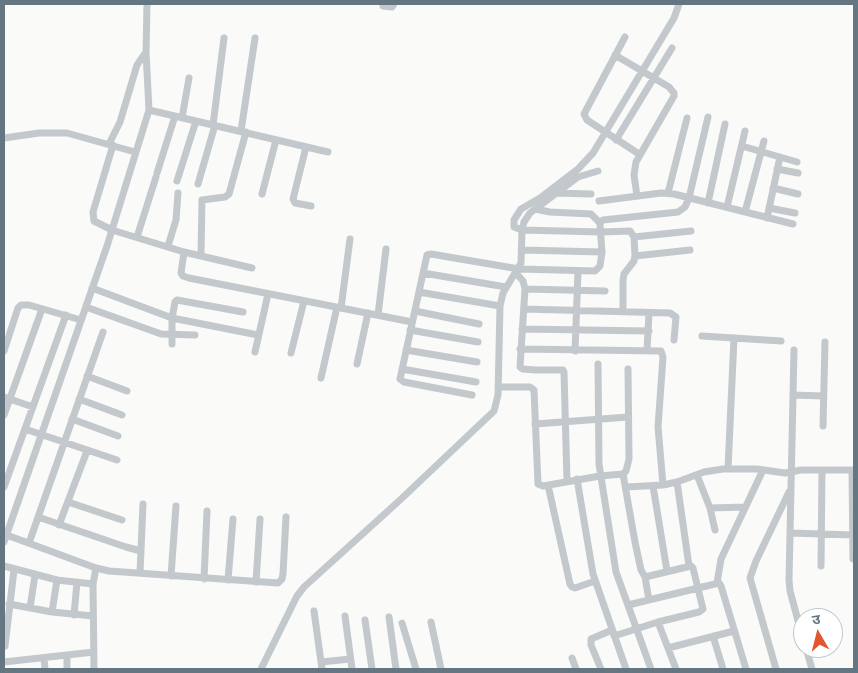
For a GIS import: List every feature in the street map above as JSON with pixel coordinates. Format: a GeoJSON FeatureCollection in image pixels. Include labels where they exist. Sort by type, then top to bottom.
{"type":"FeatureCollection","features":[{"type":"Feature","properties":{"kind":"street"},"geometry":{"type":"LineString","coordinates":[[147,4],[146,52],[149,110],[112,230],[5,537],[29,543],[109,571],[278,584],[282,579],[286,517]]}},
{"type":"Feature","properties":{"kind":"street"},"geometry":{"type":"LineString","coordinates":[[383,6],[392,7],[394,4]]}},
{"type":"Feature","properties":{"kind":"street"},"geometry":{"type":"LineString","coordinates":[[623,311],[624,274],[634,261],[635,256],[634,237],[631,232],[522,230],[516,229],[514,220],[521,209],[540,198],[578,169],[593,152],[674,18],[679,4]]}},
{"type":"Feature","properties":{"kind":"street"},"geometry":{"type":"LineString","coordinates":[[625,37],[584,114],[587,120],[639,154]]}},
{"type":"Feature","properties":{"kind":"street"},"geometry":{"type":"LineString","coordinates":[[198,184],[214,125],[224,38]]}},
{"type":"Feature","properties":{"kind":"street"},"geometry":{"type":"LineString","coordinates":[[201,256],[202,200],[225,197],[229,194],[244,132],[255,38]]}},
{"type":"Feature","properties":{"kind":"street"},"geometry":{"type":"LineString","coordinates":[[616,140],[672,48]]}},
{"type":"Feature","properties":{"kind":"street"},"geometry":{"type":"LineString","coordinates":[[146,52],[137,64],[120,122],[111,144],[93,217],[94,221],[112,230],[184,252],[252,268]]}},
{"type":"Feature","properties":{"kind":"street"},"geometry":{"type":"LineString","coordinates":[[615,55],[672,90],[674,96],[639,154],[634,168],[637,196]]}},
{"type":"Feature","properties":{"kind":"street"},"geometry":{"type":"LineString","coordinates":[[137,237],[156,175],[179,117],[188,78]]}},
{"type":"Feature","properties":{"kind":"street"},"geometry":{"type":"LineString","coordinates":[[149,110],[328,152]]}},
{"type":"Feature","properties":{"kind":"street"},"geometry":{"type":"LineString","coordinates":[[600,222],[607,219],[678,212],[685,207],[689,198],[708,117]]}},
{"type":"Feature","properties":{"kind":"street"},"geometry":{"type":"LineString","coordinates":[[668,193],[687,118]]}},
{"type":"Feature","properties":{"kind":"street"},"geometry":{"type":"LineString","coordinates":[[177,180],[196,121]]}},
{"type":"Feature","properties":{"kind":"street"},"geometry":{"type":"LineString","coordinates":[[708,203],[725,124]]}},
{"type":"Feature","properties":{"kind":"street"},"geometry":{"type":"LineString","coordinates":[[727,208],[746,131]]}},
{"type":"Feature","properties":{"kind":"street"},"geometry":{"type":"LineString","coordinates":[[4,138],[58,132],[75,134],[136,152]]}},
{"type":"Feature","properties":{"kind":"street"},"geometry":{"type":"LineString","coordinates":[[262,194],[276,140]]}},
{"type":"Feature","properties":{"kind":"street"},"geometry":{"type":"LineString","coordinates":[[745,212],[764,141]]}},
{"type":"Feature","properties":{"kind":"street"},"geometry":{"type":"LineString","coordinates":[[742,146],[797,162]]}},
{"type":"Feature","properties":{"kind":"street"},"geometry":{"type":"LineString","coordinates":[[306,147],[293,199],[295,203],[311,206]]}},
{"type":"Feature","properties":{"kind":"street"},"geometry":{"type":"LineString","coordinates":[[767,218],[780,156]]}},
{"type":"Feature","properties":{"kind":"street"},"geometry":{"type":"LineString","coordinates":[[777,169],[798,173]]}},
{"type":"Feature","properties":{"kind":"street"},"geometry":{"type":"LineString","coordinates":[[261,669],[297,596],[304,587],[490,416],[496,404],[498,387],[500,306],[506,287],[522,263],[522,230],[524,222],[535,209],[578,177],[598,172]]}},
{"type":"Feature","properties":{"kind":"street"},"geometry":{"type":"LineString","coordinates":[[774,188],[798,194]]}},
{"type":"Feature","properties":{"kind":"street"},"geometry":{"type":"LineString","coordinates":[[168,246],[176,220],[178,193]]}},
{"type":"Feature","properties":{"kind":"street"},"geometry":{"type":"LineString","coordinates":[[556,193],[591,194]]}},
{"type":"Feature","properties":{"kind":"street"},"geometry":{"type":"LineString","coordinates":[[599,201],[668,193],[793,224]]}},
{"type":"Feature","properties":{"kind":"street"},"geometry":{"type":"LineString","coordinates":[[769,208],[795,213]]}},
{"type":"Feature","properties":{"kind":"street"},"geometry":{"type":"LineString","coordinates":[[472,394],[401,381],[400,377],[426,257],[431,254],[518,271],[595,271],[598,269],[602,252],[600,222],[591,214],[550,212],[535,209]]}},
{"type":"Feature","properties":{"kind":"street"},"geometry":{"type":"LineString","coordinates":[[634,237],[691,231]]}},
{"type":"Feature","properties":{"kind":"street"},"geometry":{"type":"LineString","coordinates":[[321,378],[339,308],[350,238]]}},
{"type":"Feature","properties":{"kind":"street"},"geometry":{"type":"LineString","coordinates":[[378,315],[386,249]]}},
{"type":"Feature","properties":{"kind":"street"},"geometry":{"type":"LineString","coordinates":[[522,250],[602,252]]}},
{"type":"Feature","properties":{"kind":"street"},"geometry":{"type":"LineString","coordinates":[[635,256],[690,250]]}},
{"type":"Feature","properties":{"kind":"street"},"geometry":{"type":"LineString","coordinates":[[184,252],[181,268],[183,276],[189,278],[412,322]]}},
{"type":"Feature","properties":{"kind":"street"},"geometry":{"type":"LineString","coordinates":[[575,351],[578,270]]}},
{"type":"Feature","properties":{"kind":"street"},"geometry":{"type":"LineString","coordinates":[[518,271],[524,281],[525,289],[520,368],[563,370],[568,481]]}},
{"type":"Feature","properties":{"kind":"street"},"geometry":{"type":"LineString","coordinates":[[423,273],[506,287]]}},
{"type":"Feature","properties":{"kind":"street"},"geometry":{"type":"LineString","coordinates":[[92,288],[172,318],[258,335]]}},
{"type":"Feature","properties":{"kind":"street"},"geometry":{"type":"LineString","coordinates":[[525,289],[605,291]]}},
{"type":"Feature","properties":{"kind":"street"},"geometry":{"type":"LineString","coordinates":[[419,292],[500,306]]}},
{"type":"Feature","properties":{"kind":"street"},"geometry":{"type":"LineString","coordinates":[[254,352],[268,294]]}},
{"type":"Feature","properties":{"kind":"street"},"geometry":{"type":"LineString","coordinates":[[172,344],[172,318],[174,302],[177,300],[243,312]]}},
{"type":"Feature","properties":{"kind":"street"},"geometry":{"type":"LineString","coordinates":[[292,354],[304,301]]}},
{"type":"Feature","properties":{"kind":"street"},"geometry":{"type":"LineString","coordinates":[[4,351],[6,336],[21,305],[29,305],[81,320]]}},
{"type":"Feature","properties":{"kind":"street"},"geometry":{"type":"LineString","coordinates":[[86,307],[161,334],[195,335]]}},
{"type":"Feature","properties":{"kind":"street"},"geometry":{"type":"LineString","coordinates":[[4,415],[7,398],[42,309]]}},
{"type":"Feature","properties":{"kind":"street"},"geometry":{"type":"LineString","coordinates":[[524,309],[670,313],[675,315],[674,340]]}},
{"type":"Feature","properties":{"kind":"street"},"geometry":{"type":"LineString","coordinates":[[415,312],[479,324]]}},
{"type":"Feature","properties":{"kind":"street"},"geometry":{"type":"LineString","coordinates":[[647,350],[650,312]]}},
{"type":"Feature","properties":{"kind":"street"},"geometry":{"type":"LineString","coordinates":[[357,364],[368,313]]}},
{"type":"Feature","properties":{"kind":"street"},"geometry":{"type":"LineString","coordinates":[[4,487],[66,315]]}},
{"type":"Feature","properties":{"kind":"street"},"geometry":{"type":"LineString","coordinates":[[522,329],[649,331]]}},
{"type":"Feature","properties":{"kind":"street"},"geometry":{"type":"LineString","coordinates":[[410,330],[478,342]]}},
{"type":"Feature","properties":{"kind":"street"},"geometry":{"type":"LineString","coordinates":[[29,543],[103,332]]}},
{"type":"Feature","properties":{"kind":"street"},"geometry":{"type":"LineString","coordinates":[[702,336],[781,341]]}},
{"type":"Feature","properties":{"kind":"street"},"geometry":{"type":"LineString","coordinates":[[728,469],[734,338]]}},
{"type":"Feature","properties":{"kind":"street"},"geometry":{"type":"LineString","coordinates":[[823,426],[826,342]]}},
{"type":"Feature","properties":{"kind":"street"},"geometry":{"type":"LineString","coordinates":[[520,349],[660,351],[663,357],[658,427],[663,485]]}},
{"type":"Feature","properties":{"kind":"street"},"geometry":{"type":"LineString","coordinates":[[406,350],[477,362]]}},
{"type":"Feature","properties":{"kind":"street"},"geometry":{"type":"LineString","coordinates":[[794,350],[789,580],[795,608]]}},
{"type":"Feature","properties":{"kind":"street"},"geometry":{"type":"LineString","coordinates":[[598,364],[600,476],[616,572],[651,669]]}},
{"type":"Feature","properties":{"kind":"street"},"geometry":{"type":"LineString","coordinates":[[402,369],[476,382]]}},
{"type":"Feature","properties":{"kind":"street"},"geometry":{"type":"LineString","coordinates":[[498,387],[533,388],[535,393],[537,480],[540,485],[548,485],[577,479],[623,474],[626,471],[629,459],[628,369]]}},
{"type":"Feature","properties":{"kind":"street"},"geometry":{"type":"LineString","coordinates":[[87,376],[127,390]]}},
{"type":"Feature","properties":{"kind":"street"},"geometry":{"type":"LineString","coordinates":[[793,395],[823,396]]}},
{"type":"Feature","properties":{"kind":"street"},"geometry":{"type":"LineString","coordinates":[[7,398],[32,407]]}},
{"type":"Feature","properties":{"kind":"street"},"geometry":{"type":"LineString","coordinates":[[79,399],[122,414]]}},
{"type":"Feature","properties":{"kind":"street"},"geometry":{"type":"LineString","coordinates":[[535,424],[628,417]]}},
{"type":"Feature","properties":{"kind":"street"},"geometry":{"type":"LineString","coordinates":[[72,419],[118,436]]}},
{"type":"Feature","properties":{"kind":"street"},"geometry":{"type":"LineString","coordinates":[[25,429],[116,460]]}},
{"type":"Feature","properties":{"kind":"street"},"geometry":{"type":"LineString","coordinates":[[59,525],[87,451]]}},
{"type":"Feature","properties":{"kind":"street"},"geometry":{"type":"LineString","coordinates":[[626,487],[663,485],[712,471],[728,469],[779,472],[853,470],[853,559]]}},
{"type":"Feature","properties":{"kind":"street"},"geometry":{"type":"LineString","coordinates":[[717,583],[721,559],[745,507],[766,470]]}},
{"type":"Feature","properties":{"kind":"street"},"geometry":{"type":"LineString","coordinates":[[821,566],[822,470]]}},
{"type":"Feature","properties":{"kind":"street"},"geometry":{"type":"LineString","coordinates":[[623,474],[635,542],[641,570],[645,577],[649,600]]}},
{"type":"Feature","properties":{"kind":"street"},"geometry":{"type":"LineString","coordinates":[[697,475],[710,508],[715,530]]}},
{"type":"Feature","properties":{"kind":"street"},"geometry":{"type":"LineString","coordinates":[[577,479],[595,581],[626,669]]}},
{"type":"Feature","properties":{"kind":"street"},"geometry":{"type":"LineString","coordinates":[[601,669],[591,645],[591,639],[636,629],[702,610],[703,606],[693,568],[689,566],[677,482]]}},
{"type":"Feature","properties":{"kind":"street"},"geometry":{"type":"LineString","coordinates":[[548,485],[570,584],[575,588],[595,581]]}},
{"type":"Feature","properties":{"kind":"street"},"geometry":{"type":"LineString","coordinates":[[653,486],[667,571]]}},
{"type":"Feature","properties":{"kind":"street"},"geometry":{"type":"LineString","coordinates":[[776,669],[750,578],[790,490]]}},
{"type":"Feature","properties":{"kind":"street"},"geometry":{"type":"LineString","coordinates":[[68,502],[122,520]]}},
{"type":"Feature","properties":{"kind":"street"},"geometry":{"type":"LineString","coordinates":[[140,574],[143,504]]}},
{"type":"Feature","properties":{"kind":"street"},"geometry":{"type":"LineString","coordinates":[[171,576],[176,506]]}},
{"type":"Feature","properties":{"kind":"street"},"geometry":{"type":"LineString","coordinates":[[710,508],[745,507]]}},
{"type":"Feature","properties":{"kind":"street"},"geometry":{"type":"LineString","coordinates":[[204,579],[207,510]]}},
{"type":"Feature","properties":{"kind":"street"},"geometry":{"type":"LineString","coordinates":[[38,518],[141,551]]}},
{"type":"Feature","properties":{"kind":"street"},"geometry":{"type":"LineString","coordinates":[[228,580],[233,519]]}},
{"type":"Feature","properties":{"kind":"street"},"geometry":{"type":"LineString","coordinates":[[256,582],[260,519]]}},
{"type":"Feature","properties":{"kind":"street"},"geometry":{"type":"LineString","coordinates":[[790,533],[854,535]]}},
{"type":"Feature","properties":{"kind":"street"},"geometry":{"type":"LineString","coordinates":[[4,566],[57,580],[93,584]]}},
{"type":"Feature","properties":{"kind":"street"},"geometry":{"type":"LineString","coordinates":[[645,577],[689,566]]}},
{"type":"Feature","properties":{"kind":"street"},"geometry":{"type":"LineString","coordinates":[[94,669],[93,584],[96,568]]}},
{"type":"Feature","properties":{"kind":"street"},"geometry":{"type":"LineString","coordinates":[[5,646],[14,570]]}},
{"type":"Feature","properties":{"kind":"street"},"geometry":{"type":"LineString","coordinates":[[30,608],[35,575]]}},
{"type":"Feature","properties":{"kind":"street"},"geometry":{"type":"LineString","coordinates":[[52,612],[57,580]]}},
{"type":"Feature","properties":{"kind":"street"},"geometry":{"type":"LineString","coordinates":[[74,615],[77,582]]}},
{"type":"Feature","properties":{"kind":"street"},"geometry":{"type":"LineString","coordinates":[[628,605],[717,583]]}},
{"type":"Feature","properties":{"kind":"street"},"geometry":{"type":"LineString","coordinates":[[717,583],[721,586],[746,669]]}},
{"type":"Feature","properties":{"kind":"street"},"geometry":{"type":"LineString","coordinates":[[9,604],[52,612],[93,616]]}},
{"type":"Feature","properties":{"kind":"street"},"geometry":{"type":"LineString","coordinates":[[314,611],[322,666],[350,659]]}},
{"type":"Feature","properties":{"kind":"street"},"geometry":{"type":"LineString","coordinates":[[345,616],[352,669]]}},
{"type":"Feature","properties":{"kind":"street"},"geometry":{"type":"LineString","coordinates":[[388,618],[396,669]]}},
{"type":"Feature","properties":{"kind":"street"},"geometry":{"type":"LineString","coordinates":[[365,620],[372,669]]}},
{"type":"Feature","properties":{"kind":"street"},"geometry":{"type":"LineString","coordinates":[[431,622],[441,669],[437,669]]}},
{"type":"Feature","properties":{"kind":"street"},"geometry":{"type":"LineString","coordinates":[[658,622],[676,669]]}},
{"type":"Feature","properties":{"kind":"street"},"geometry":{"type":"LineString","coordinates":[[402,623],[416,669]]}},
{"type":"Feature","properties":{"kind":"street"},"geometry":{"type":"LineString","coordinates":[[668,648],[734,630]]}},
{"type":"Feature","properties":{"kind":"street"},"geometry":{"type":"LineString","coordinates":[[713,636],[723,669]]}},
{"type":"Feature","properties":{"kind":"street"},"geometry":{"type":"LineString","coordinates":[[8,664],[94,652]]}},
{"type":"Feature","properties":{"kind":"street"},"geometry":{"type":"LineString","coordinates":[[67,655],[67,669]]}},
{"type":"Feature","properties":{"kind":"street"},"geometry":{"type":"LineString","coordinates":[[44,658],[45,669]]}},
{"type":"Feature","properties":{"kind":"street"},"geometry":{"type":"LineString","coordinates":[[572,658],[576,669]]}}]}
